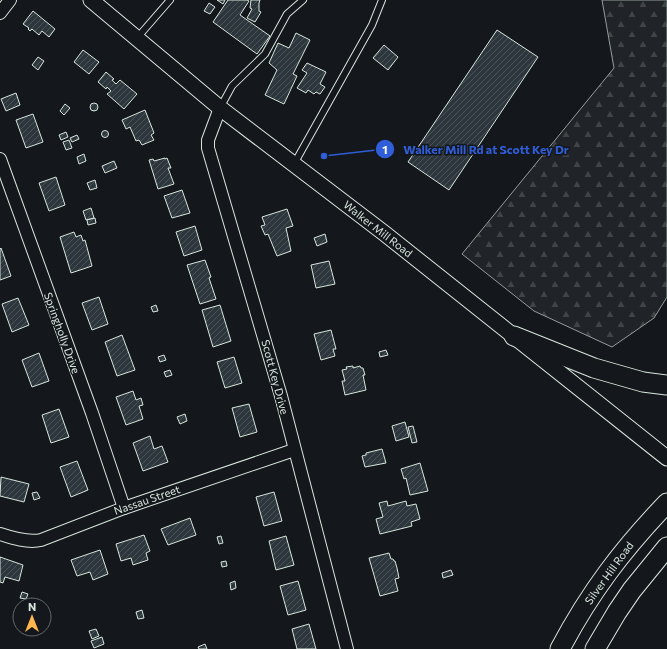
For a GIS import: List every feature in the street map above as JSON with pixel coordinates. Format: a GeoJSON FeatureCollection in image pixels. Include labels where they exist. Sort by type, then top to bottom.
{"type":"FeatureCollection","features":[{"type":"Feature","properties":{"kind":"main road"},"geometry":{"type":"LineString","coordinates":[[514,336],[594,368],[643,382],[667,385]]}},
{"type":"Feature","properties":{"kind":"main road","name":"Silver Hill Road"},"geometry":{"type":"LineString","coordinates":[[560,649],[573,624],[598,585],[642,529],[667,503]]}},
{"type":"Feature","properties":{"kind":"main road"},"geometry":{"type":"LineString","coordinates":[[595,649],[617,612],[667,547]]}},
{"type":"Feature","properties":{"kind":"street"},"geometry":{"type":"LineString","coordinates":[[0,13],[10,0]]}},
{"type":"Feature","properties":{"kind":"street","name":"Walker Mill Road"},"geometry":{"type":"LineString","coordinates":[[90,0],[220,108],[514,336],[667,458]]}},
{"type":"Feature","properties":{"kind":"street","name":"Scott Key Drive"},"geometry":{"type":"LineString","coordinates":[[220,108],[208,140],[208,148],[238,255],[269,354],[347,649]]}},
{"type":"Feature","properties":{"kind":"street","name":"Springholly Drive"},"geometry":{"type":"LineString","coordinates":[[0,159],[92,413],[124,508]]}},
{"type":"Feature","properties":{"kind":"street","name":"Nassau Street"},"geometry":{"type":"LineString","coordinates":[[0,534],[17,539],[36,541],[124,508],[294,450]]}},
{"type":"Feature","properties":{"kind":"lane"},"geometry":{"type":"LineString","coordinates":[[137,38],[170,0]]}},
{"type":"Feature","properties":{"kind":"lane"},"geometry":{"type":"LineString","coordinates":[[220,108],[232,86],[265,54],[288,14],[303,0]]}},
{"type":"Feature","properties":{"kind":"lane"},"geometry":{"type":"LineString","coordinates":[[294,164],[372,25],[382,0]]}},
{"type":"Feature","properties":{"kind":"green space"},"geometry":{"type":"Polygon","coordinates":[[[602,0],[667,0],[667,297],[654,318],[612,347],[534,311],[462,254],[614,68],[602,0]]]}},
{"type":"Feature","properties":{"kind":"building"},"geometry":{"type":"Polygon","coordinates":[[[217,0],[225,0],[223,4],[217,0]]]}},
{"type":"Feature","properties":{"kind":"building"},"geometry":{"type":"Polygon","coordinates":[[[228,0],[249,1],[240,15],[270,36],[257,54],[213,22],[228,0]]]}},
{"type":"Feature","properties":{"kind":"building"},"geometry":{"type":"Polygon","coordinates":[[[251,0],[260,0],[259,11],[261,12],[255,22],[247,18],[252,9],[250,8],[251,0]]]}},
{"type":"Feature","properties":{"kind":"building"},"geometry":{"type":"Polygon","coordinates":[[[209,3],[215,7],[210,14],[204,11],[209,3]]]}},
{"type":"Feature","properties":{"kind":"building"},"geometry":{"type":"Polygon","coordinates":[[[33,11],[55,29],[49,37],[42,31],[39,35],[32,29],[30,31],[28,29],[29,28],[23,24],[33,11]]]}},
{"type":"Feature","properties":{"kind":"building"},"geometry":{"type":"Polygon","coordinates":[[[497,30],[538,57],[449,190],[408,162],[497,30]]]}},
{"type":"Feature","properties":{"kind":"building"},"geometry":{"type":"Polygon","coordinates":[[[296,33],[310,40],[293,74],[297,76],[284,104],[265,95],[277,70],[269,63],[278,43],[289,48],[296,33]]]}},
{"type":"Feature","properties":{"kind":"building"},"geometry":{"type":"Polygon","coordinates":[[[384,45],[398,57],[388,70],[373,58],[384,45]]]}},
{"type":"Feature","properties":{"kind":"building"},"geometry":{"type":"Polygon","coordinates":[[[83,50],[99,62],[89,74],[74,62],[83,50]]]}},
{"type":"Feature","properties":{"kind":"building"},"geometry":{"type":"Polygon","coordinates":[[[38,57],[44,61],[38,70],[32,65],[38,57]]]}},
{"type":"Feature","properties":{"kind":"building"},"geometry":{"type":"Polygon","coordinates":[[[307,63],[326,72],[320,84],[325,87],[320,94],[316,92],[314,94],[308,90],[306,93],[297,88],[307,73],[302,70],[307,63]]]}},
{"type":"Feature","properties":{"kind":"building"},"geometry":{"type":"Polygon","coordinates":[[[106,72],[114,79],[112,80],[116,84],[120,80],[137,94],[124,109],[107,94],[111,91],[107,87],[106,89],[98,82],[106,72]]]}},
{"type":"Feature","properties":{"kind":"building"},"geometry":{"type":"Polygon","coordinates":[[[16,93],[20,105],[6,111],[1,99],[16,93]]]}},
{"type":"Feature","properties":{"kind":"building"},"geometry":{"type":"Polygon","coordinates":[[[94,103],[97,104],[97,110],[94,111],[91,110],[90,107],[91,104],[94,103]]]}},
{"type":"Feature","properties":{"kind":"building"},"geometry":{"type":"Polygon","coordinates":[[[65,104],[70,108],[64,115],[60,111],[65,104]]]}},
{"type":"Feature","properties":{"kind":"building"},"geometry":{"type":"Polygon","coordinates":[[[145,110],[154,133],[151,135],[154,140],[142,145],[139,140],[136,141],[130,127],[126,129],[122,120],[145,110]]]}},
{"type":"Feature","properties":{"kind":"building"},"geometry":{"type":"Polygon","coordinates":[[[33,114],[43,142],[26,148],[16,120],[33,114]]]}},
{"type":"Feature","properties":{"kind":"building"},"geometry":{"type":"Polygon","coordinates":[[[105,130],[108,131],[108,137],[105,138],[102,137],[101,134],[102,131],[105,130]]]}},
{"type":"Feature","properties":{"kind":"building"},"geometry":{"type":"Polygon","coordinates":[[[66,132],[68,137],[61,140],[59,135],[66,132]]]}},
{"type":"Feature","properties":{"kind":"building"},"geometry":{"type":"Polygon","coordinates":[[[77,135],[79,139],[72,142],[70,138],[77,135]]]}},
{"type":"Feature","properties":{"kind":"building"},"geometry":{"type":"Polygon","coordinates":[[[69,140],[72,148],[66,150],[63,142],[69,140]]]}},
{"type":"Feature","properties":{"kind":"building"},"geometry":{"type":"Polygon","coordinates":[[[84,154],[86,161],[79,164],[77,157],[84,154]]]}},
{"type":"Feature","properties":{"kind":"building"},"geometry":{"type":"Polygon","coordinates":[[[167,158],[171,168],[168,168],[174,184],[158,189],[149,160],[153,159],[154,161],[167,158]]]}},
{"type":"Feature","properties":{"kind":"building"},"geometry":{"type":"Polygon","coordinates":[[[114,161],[117,168],[105,173],[102,166],[114,161]]]}},
{"type":"Feature","properties":{"kind":"building"},"geometry":{"type":"Polygon","coordinates":[[[56,177],[65,205],[49,211],[39,183],[56,177]]]}},
{"type":"Feature","properties":{"kind":"building"},"geometry":{"type":"Polygon","coordinates":[[[95,180],[97,188],[90,190],[87,183],[95,180]]]}},
{"type":"Feature","properties":{"kind":"building"},"geometry":{"type":"Polygon","coordinates":[[[182,190],[190,213],[172,218],[164,196],[182,190]]]}},
{"type":"Feature","properties":{"kind":"building"},"geometry":{"type":"Polygon","coordinates":[[[91,208],[94,218],[86,220],[83,211],[91,208]]]}},
{"type":"Feature","properties":{"kind":"building"},"geometry":{"type":"Polygon","coordinates":[[[287,209],[293,226],[286,228],[291,251],[277,256],[268,234],[265,235],[261,226],[265,225],[262,217],[287,209]]]}},
{"type":"Feature","properties":{"kind":"building"},"geometry":{"type":"Polygon","coordinates":[[[95,218],[96,223],[88,225],[87,220],[95,218]]]}},
{"type":"Feature","properties":{"kind":"building"},"geometry":{"type":"Polygon","coordinates":[[[195,226],[202,250],[184,256],[176,232],[195,226]]]}},
{"type":"Feature","properties":{"kind":"building"},"geometry":{"type":"Polygon","coordinates":[[[74,232],[76,237],[81,235],[83,241],[85,240],[92,266],[71,273],[60,237],[74,232]]]}},
{"type":"Feature","properties":{"kind":"building"},"geometry":{"type":"Polygon","coordinates":[[[325,234],[327,242],[317,246],[314,238],[325,234]]]}},
{"type":"Feature","properties":{"kind":"building"},"geometry":{"type":"Polygon","coordinates":[[[1,248],[11,276],[0,280],[0,249],[1,248]]]}},
{"type":"Feature","properties":{"kind":"building"},"geometry":{"type":"Polygon","coordinates":[[[205,260],[216,299],[200,304],[187,265],[205,260]]]}},
{"type":"Feature","properties":{"kind":"building"},"geometry":{"type":"Polygon","coordinates":[[[329,261],[335,284],[316,288],[311,265],[329,261]]]}},
{"type":"Feature","properties":{"kind":"building"},"geometry":{"type":"Polygon","coordinates":[[[99,297],[108,324],[92,330],[82,303],[99,297]]]}},
{"type":"Feature","properties":{"kind":"building"},"geometry":{"type":"Polygon","coordinates":[[[18,298],[29,325],[12,332],[2,304],[18,298]]]}},
{"type":"Feature","properties":{"kind":"building"},"geometry":{"type":"Polygon","coordinates":[[[156,305],[158,311],[153,312],[151,307],[156,305]]]}},
{"type":"Feature","properties":{"kind":"building"},"geometry":{"type":"Polygon","coordinates":[[[220,305],[231,341],[213,347],[202,310],[220,305]]]}},
{"type":"Feature","properties":{"kind":"building"},"geometry":{"type":"Polygon","coordinates":[[[331,330],[336,349],[333,349],[335,356],[321,360],[314,334],[331,330]]]}},
{"type":"Feature","properties":{"kind":"building"},"geometry":{"type":"Polygon","coordinates":[[[122,335],[135,370],[117,376],[105,342],[122,335]]]}},
{"type":"Feature","properties":{"kind":"building"},"geometry":{"type":"Polygon","coordinates":[[[386,350],[388,355],[380,357],[379,352],[386,350]]]}},
{"type":"Feature","properties":{"kind":"building"},"geometry":{"type":"Polygon","coordinates":[[[39,353],[49,381],[32,387],[22,360],[39,353]]]}},
{"type":"Feature","properties":{"kind":"building"},"geometry":{"type":"Polygon","coordinates":[[[164,355],[166,360],[160,362],[158,357],[164,355]]]}},
{"type":"Feature","properties":{"kind":"building"},"geometry":{"type":"Polygon","coordinates":[[[234,357],[242,383],[225,388],[217,362],[234,357]]]}},
{"type":"Feature","properties":{"kind":"building"},"geometry":{"type":"Polygon","coordinates":[[[353,366],[353,368],[360,366],[363,368],[366,390],[345,395],[342,381],[345,381],[342,370],[347,369],[346,367],[353,366]]]}},
{"type":"Feature","properties":{"kind":"building"},"geometry":{"type":"Polygon","coordinates":[[[170,370],[172,375],[166,377],[164,372],[170,370]]]}},
{"type":"Feature","properties":{"kind":"building"},"geometry":{"type":"Polygon","coordinates":[[[133,391],[136,400],[141,398],[143,405],[139,406],[143,419],[126,425],[116,397],[133,391]]]}},
{"type":"Feature","properties":{"kind":"building"},"geometry":{"type":"Polygon","coordinates":[[[249,404],[257,432],[240,437],[232,408],[249,404]]]}},
{"type":"Feature","properties":{"kind":"building"},"geometry":{"type":"Polygon","coordinates":[[[59,409],[69,437],[51,443],[42,415],[59,409]]]}},
{"type":"Feature","properties":{"kind":"building"},"geometry":{"type":"Polygon","coordinates":[[[185,414],[187,421],[180,424],[177,417],[185,414]]]}},
{"type":"Feature","properties":{"kind":"building"},"geometry":{"type":"Polygon","coordinates":[[[405,422],[409,437],[396,441],[392,426],[405,422]]]}},
{"type":"Feature","properties":{"kind":"building"},"geometry":{"type":"Polygon","coordinates":[[[413,426],[417,442],[412,443],[408,427],[413,426]]]}},
{"type":"Feature","properties":{"kind":"building"},"geometry":{"type":"Polygon","coordinates":[[[150,436],[154,449],[162,446],[168,462],[143,471],[133,443],[150,436]]]}},
{"type":"Feature","properties":{"kind":"building"},"geometry":{"type":"Polygon","coordinates":[[[382,449],[386,463],[365,467],[362,456],[366,455],[366,453],[382,449]]]}},
{"type":"Feature","properties":{"kind":"building"},"geometry":{"type":"Polygon","coordinates":[[[77,461],[88,490],[71,497],[60,467],[77,461]]]}},
{"type":"Feature","properties":{"kind":"building"},"geometry":{"type":"Polygon","coordinates":[[[420,463],[428,491],[410,495],[406,478],[404,479],[401,469],[420,463]]]}},
{"type":"Feature","properties":{"kind":"building"},"geometry":{"type":"Polygon","coordinates":[[[1,477],[29,484],[24,502],[0,496],[1,477]]]}},
{"type":"Feature","properties":{"kind":"building"},"geometry":{"type":"Polygon","coordinates":[[[37,492],[40,498],[34,500],[32,493],[37,492]]]}},
{"type":"Feature","properties":{"kind":"building"},"geometry":{"type":"Polygon","coordinates":[[[274,492],[282,521],[264,526],[256,497],[274,492]]]}},
{"type":"Feature","properties":{"kind":"building"},"geometry":{"type":"Polygon","coordinates":[[[387,501],[388,506],[406,501],[407,506],[416,504],[420,519],[411,522],[412,526],[380,534],[376,519],[383,517],[379,503],[387,501]]]}},
{"type":"Feature","properties":{"kind":"building"},"geometry":{"type":"Polygon","coordinates":[[[190,518],[196,535],[168,545],[161,529],[190,518]]]}},
{"type":"Feature","properties":{"kind":"building"},"geometry":{"type":"Polygon","coordinates":[[[144,535],[150,551],[146,553],[148,560],[133,565],[131,558],[121,561],[116,544],[144,535]]]}},
{"type":"Feature","properties":{"kind":"building"},"geometry":{"type":"Polygon","coordinates":[[[221,536],[223,543],[219,544],[217,537],[221,536]]]}},
{"type":"Feature","properties":{"kind":"building"},"geometry":{"type":"Polygon","coordinates":[[[286,536],[294,565],[276,570],[269,541],[286,536]]]}},
{"type":"Feature","properties":{"kind":"building"},"geometry":{"type":"Polygon","coordinates":[[[100,550],[108,574],[93,580],[90,572],[77,576],[71,560],[100,550]]]}},
{"type":"Feature","properties":{"kind":"building"},"geometry":{"type":"Polygon","coordinates":[[[389,553],[391,559],[395,561],[397,568],[399,578],[395,579],[398,591],[380,596],[369,558],[389,553]]]}},
{"type":"Feature","properties":{"kind":"building"},"geometry":{"type":"Polygon","coordinates":[[[0,557],[23,565],[19,581],[5,577],[3,583],[0,582],[0,557]]]}},
{"type":"Feature","properties":{"kind":"building"},"geometry":{"type":"Polygon","coordinates":[[[226,561],[227,566],[222,567],[221,562],[226,561]]]}},
{"type":"Feature","properties":{"kind":"building"},"geometry":{"type":"Polygon","coordinates":[[[451,570],[453,575],[443,578],[442,573],[451,570]]]}},
{"type":"Feature","properties":{"kind":"building"},"geometry":{"type":"Polygon","coordinates":[[[235,581],[236,588],[231,590],[230,583],[235,581]]]}},
{"type":"Feature","properties":{"kind":"building"},"geometry":{"type":"Polygon","coordinates":[[[298,581],[306,610],[288,615],[280,586],[298,581]]]}},
{"type":"Feature","properties":{"kind":"building"},"geometry":{"type":"Polygon","coordinates":[[[22,592],[28,594],[27,597],[20,597],[22,592]]]}},
{"type":"Feature","properties":{"kind":"building"},"geometry":{"type":"Polygon","coordinates":[[[142,610],[144,618],[138,619],[136,612],[142,610]]]}},
{"type":"Feature","properties":{"kind":"building"},"geometry":{"type":"Polygon","coordinates":[[[309,624],[316,649],[297,649],[292,629],[309,624]]]}},
{"type":"Feature","properties":{"kind":"building"},"geometry":{"type":"Polygon","coordinates":[[[96,629],[99,636],[92,639],[89,631],[96,629]]]}},
{"type":"Feature","properties":{"kind":"building"},"geometry":{"type":"Polygon","coordinates":[[[102,637],[104,644],[94,648],[91,641],[102,637]]]}},
{"type":"Feature","properties":{"kind":"building"},"geometry":{"type":"Polygon","coordinates":[[[205,644],[207,649],[199,649],[198,647],[205,644]]]}},
{"type":"Feature","properties":{"kind":"place","name":"Walker Mill Rd at Scott Key Dr"},"geometry":{"type":"Point","coordinates":[324,156]}}]}
